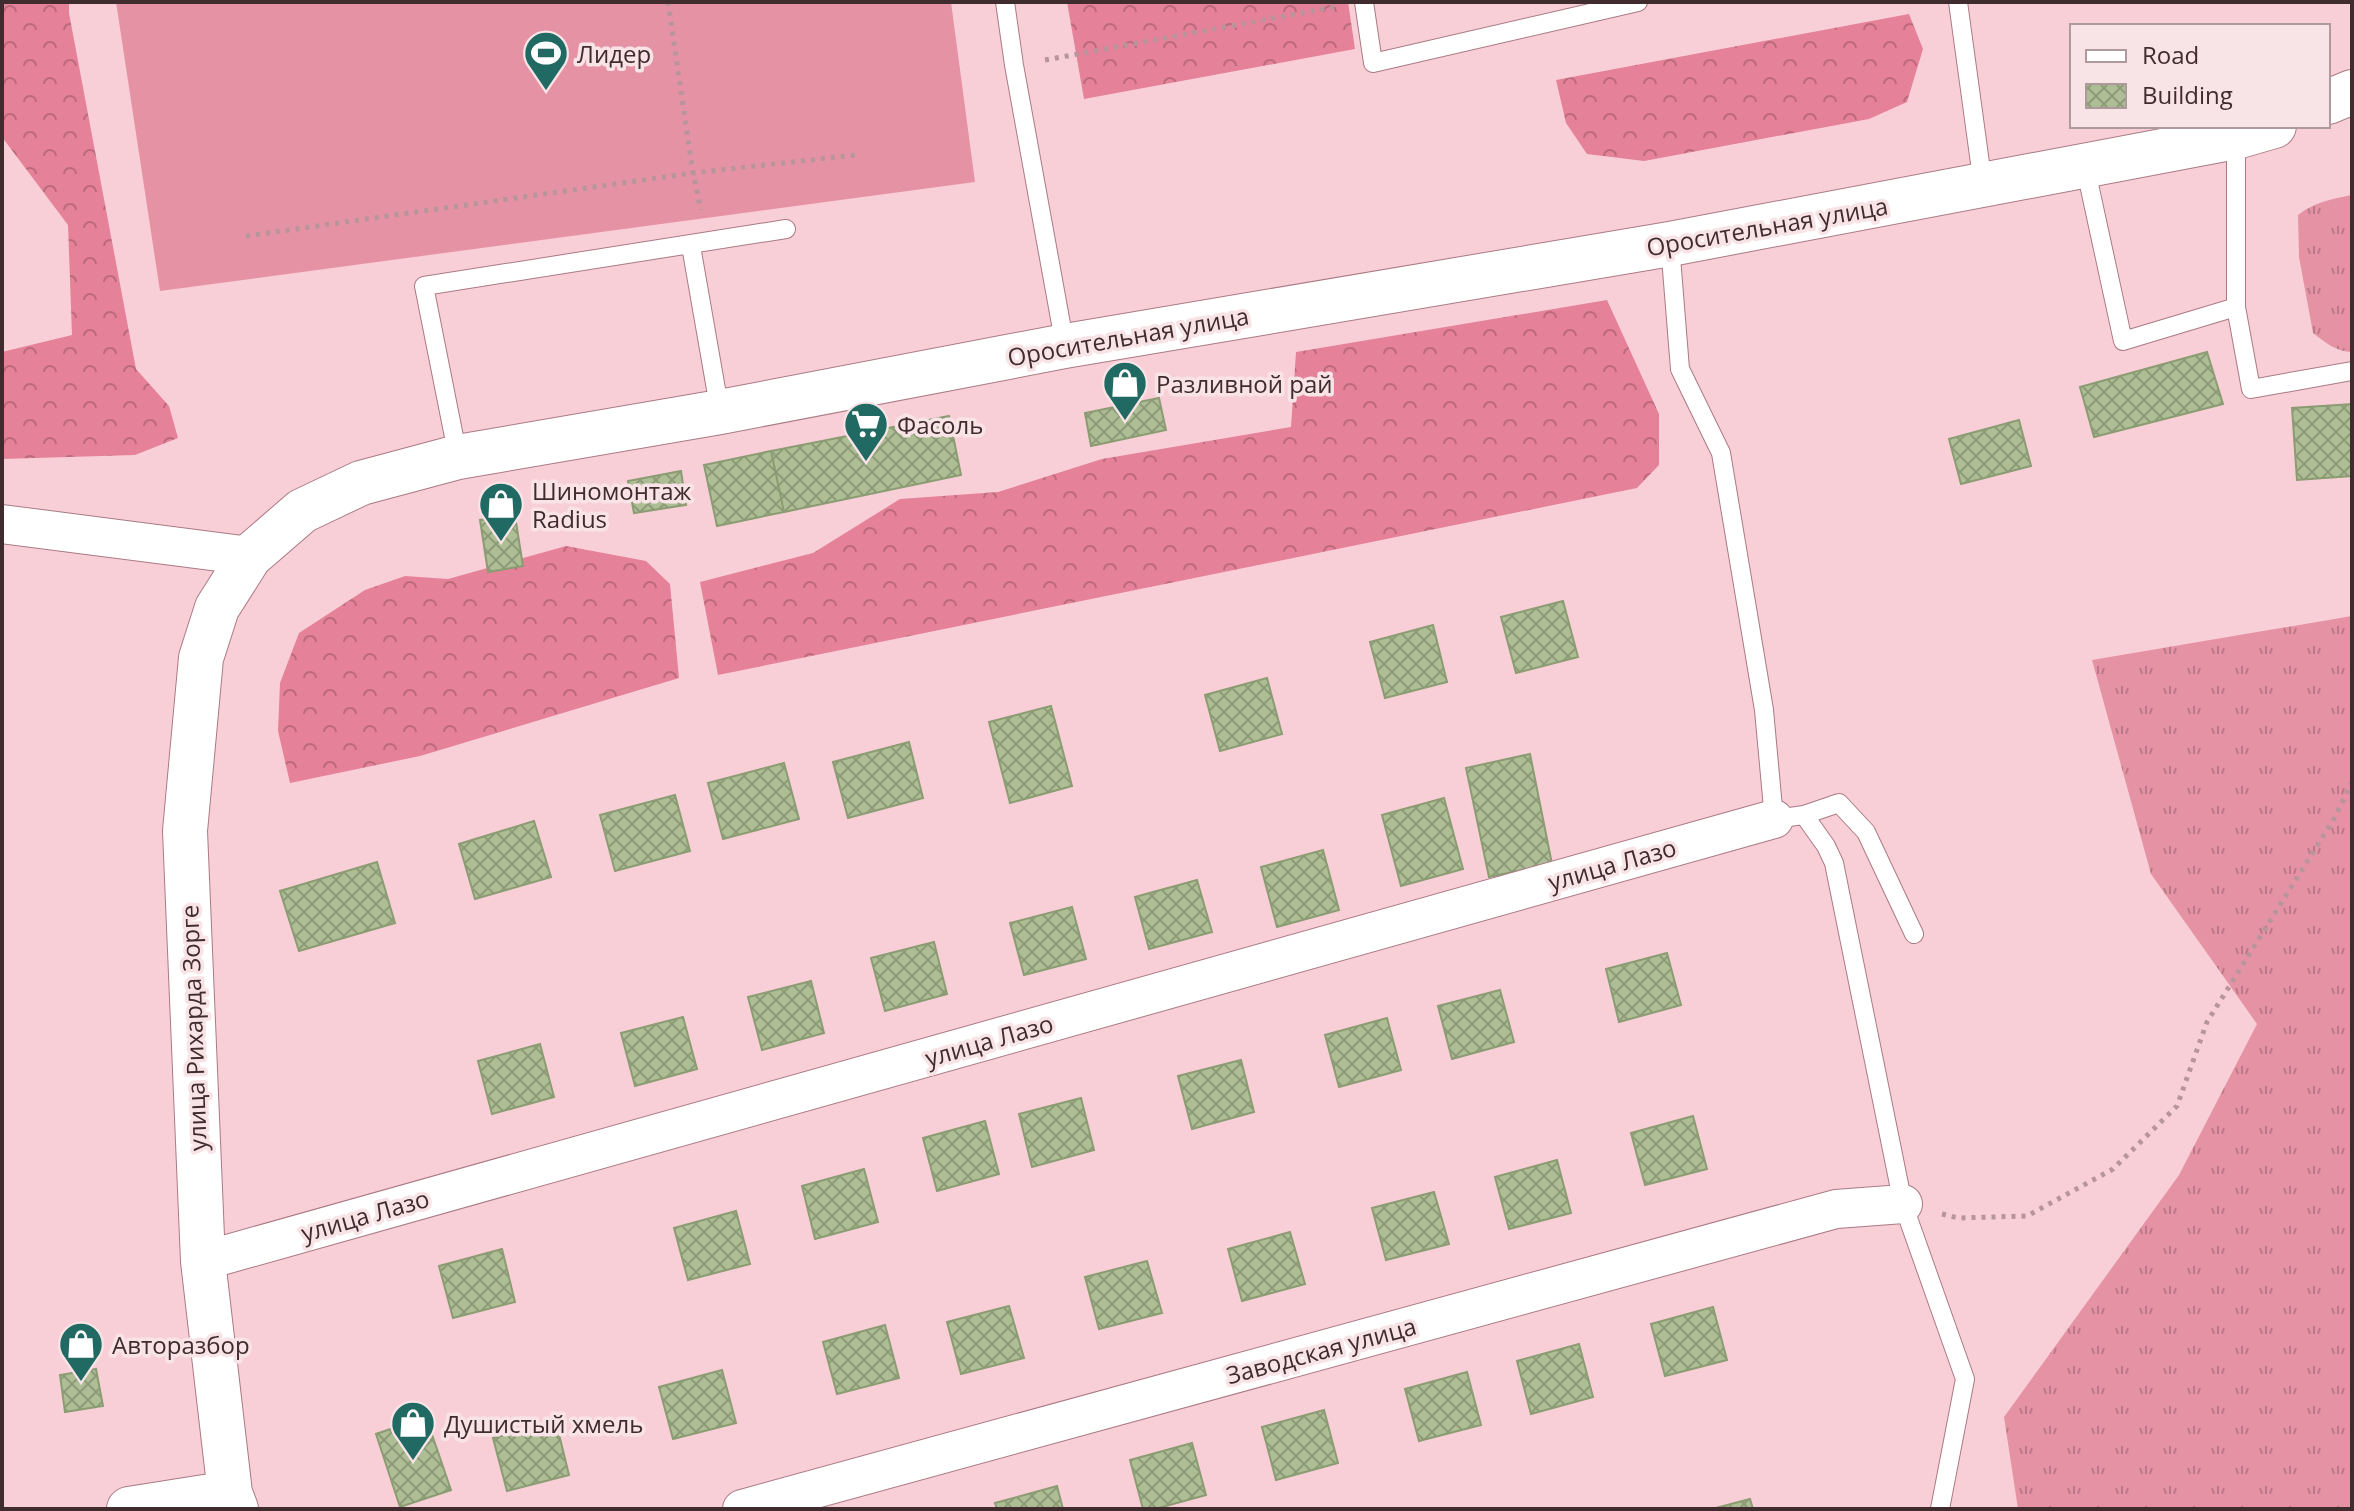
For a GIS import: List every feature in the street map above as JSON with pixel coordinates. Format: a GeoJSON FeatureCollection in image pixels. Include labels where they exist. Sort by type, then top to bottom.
{"type":"FeatureCollection","features":[{"type":"Feature","properties":{"kind":"main road"},"geometry":{"type":"LineString","coordinates":[[2330,101],[2352,92]]}},
{"type":"Feature","properties":{"kind":"main road","name":"Оросительная улица"},"geometry":{"type":"LineString","coordinates":[[250,556],[302,511],[325,500],[361,483],[458,457],[720,412],[1065,346],[1670,244],[1983,186],[2255,131]]}},
{"type":"Feature","properties":{"kind":"main road","name":"улица Рихарда Зорге"},"geometry":{"type":"LineString","coordinates":[[233,1501],[203,1261],[185,831],[201,658],[217,608],[250,556]]}},
{"type":"Feature","properties":{"kind":"main road"},"geometry":{"type":"LineString","coordinates":[[129,1509],[233,1501]]}},
{"type":"Feature","properties":{"kind":"street"},"geometry":{"type":"LineString","coordinates":[[2,524],[250,556]]}},
{"type":"Feature","properties":{"kind":"street","name":"улица Лазо"},"geometry":{"type":"LineString","coordinates":[[203,1261],[1789,817]]}},
{"type":"Feature","properties":{"kind":"street","name":"Заводская улица"},"geometry":{"type":"LineString","coordinates":[[742,1509],[1836,1209],[1903,1204]]}},
{"type":"Feature","properties":{"kind":"lane"},"geometry":{"type":"LineString","coordinates":[[1005,2],[1065,346]]}},
{"type":"Feature","properties":{"kind":"lane"},"geometry":{"type":"LineString","coordinates":[[1364,2],[1373,63],[1638,2]]}},
{"type":"Feature","properties":{"kind":"lane"},"geometry":{"type":"LineString","coordinates":[[1958,2],[1983,186]]}},
{"type":"Feature","properties":{"kind":"lane"},"geometry":{"type":"LineString","coordinates":[[2255,131],[2236,307],[2251,389],[2352,371]]}},
{"type":"Feature","properties":{"kind":"lane"},"geometry":{"type":"LineString","coordinates":[[2085,166],[2123,341],[2236,307]]}},
{"type":"Feature","properties":{"kind":"lane"},"geometry":{"type":"LineString","coordinates":[[458,457],[424,286],[786,229]]}},
{"type":"Feature","properties":{"kind":"lane"},"geometry":{"type":"LineString","coordinates":[[699,244],[720,412]]}},
{"type":"Feature","properties":{"kind":"lane"},"geometry":{"type":"LineString","coordinates":[[1670,244],[1680,369],[1721,453],[1764,710],[1789,817],[1826,846],[1834,863],[1903,1204],[1965,1379],[1940,1509]]}},
{"type":"Feature","properties":{"kind":"lane"},"geometry":{"type":"LineString","coordinates":[[1789,817],[1839,803],[1866,832],[1914,934]]}},
{"type":"Feature","properties":{"kind":"path"},"geometry":{"type":"LineString","coordinates":[[668,2],[693,173],[699,244]]}},
{"type":"Feature","properties":{"kind":"path"},"geometry":{"type":"LineString","coordinates":[[1014,65],[1344,5]]}},
{"type":"Feature","properties":{"kind":"path"},"geometry":{"type":"LineString","coordinates":[[246,236],[693,173],[855,155]]}},
{"type":"Feature","properties":{"kind":"path"},"geometry":{"type":"LineString","coordinates":[[1903,1204],[1958,1218],[2027,1216],[2113,1169],[2177,1106],[2207,1022],[2335,817],[2352,782]]}},
{"type":"Feature","properties":{"kind":"green space"},"geometry":{"type":"Polygon","coordinates":[[[2,2],[69,2],[136,369],[169,406],[178,438],[135,455],[2,459],[2,352],[72,335],[68,225],[2,137],[2,2]]]}},
{"type":"Feature","properties":{"kind":"green space","name":"Лидер"},"geometry":{"type":"Polygon","coordinates":[[[116,2],[951,2],[975,182],[160,291],[116,2]]]}},
{"type":"Feature","properties":{"kind":"green space"},"geometry":{"type":"Polygon","coordinates":[[[1067,2],[1348,2],[1355,49],[1084,99],[1067,2]]]}},
{"type":"Feature","properties":{"kind":"green space"},"geometry":{"type":"Polygon","coordinates":[[[1909,14],[1923,49],[1907,102],[1869,119],[1644,161],[1587,154],[1566,123],[1556,80],[1909,14]]]}},
{"type":"Feature","properties":{"kind":"green space"},"geometry":{"type":"Polygon","coordinates":[[[2352,195],[2352,352],[2346,352],[2313,333],[2299,257],[2298,215],[2317,204],[2352,195]]]}},
{"type":"Feature","properties":{"kind":"green space"},"geometry":{"type":"Polygon","coordinates":[[[1607,300],[1659,414],[1659,465],[1637,488],[718,675],[700,582],[813,553],[900,499],[998,492],[1102,459],[1291,427],[1296,352],[1607,300]]]}},
{"type":"Feature","properties":{"kind":"green space"},"geometry":{"type":"Polygon","coordinates":[[[566,546],[646,561],[670,584],[679,678],[420,756],[290,783],[278,731],[280,683],[299,633],[365,590],[405,576],[448,579],[566,546]]]}},
{"type":"Feature","properties":{"kind":"green space"},"geometry":{"type":"Polygon","coordinates":[[[2352,616],[2352,1509],[2018,1509],[2004,1417],[2179,1175],[2257,1024],[2151,874],[2092,660],[2352,616]]]}},
{"type":"Feature","properties":{"kind":"building"},"geometry":{"type":"Polygon","coordinates":[[[2207,352],[2223,404],[2094,437],[2080,387],[2207,352]]]}},
{"type":"Feature","properties":{"kind":"building","name":"Разливной рай"},"geometry":{"type":"Polygon","coordinates":[[[1159,398],[1166,430],[1091,446],[1085,413],[1159,398]]]}},
{"type":"Feature","properties":{"kind":"building"},"geometry":{"type":"Polygon","coordinates":[[[2352,404],[2352,476],[2297,480],[2292,408],[2352,404]]]}},
{"type":"Feature","properties":{"kind":"building","name":"Фасоль"},"geometry":{"type":"Polygon","coordinates":[[[949,416],[961,475],[784,512],[771,451],[949,416]]]}},
{"type":"Feature","properties":{"kind":"building"},"geometry":{"type":"Polygon","coordinates":[[[2019,420],[2031,466],[1961,484],[1949,439],[2019,420]]]}},
{"type":"Feature","properties":{"kind":"building"},"geometry":{"type":"Polygon","coordinates":[[[771,451],[784,512],[717,526],[704,465],[771,451]]]}},
{"type":"Feature","properties":{"kind":"building"},"geometry":{"type":"Polygon","coordinates":[[[681,471],[686,505],[634,513],[628,481],[681,471]]]}},
{"type":"Feature","properties":{"kind":"building","name":"Шиномонтаж Radius"},"geometry":{"type":"Polygon","coordinates":[[[515,516],[523,566],[488,572],[480,520],[515,516]]]}},
{"type":"Feature","properties":{"kind":"building"},"geometry":{"type":"Polygon","coordinates":[[[1563,601],[1578,657],[1516,673],[1501,617],[1563,601]]]}},
{"type":"Feature","properties":{"kind":"building"},"geometry":{"type":"Polygon","coordinates":[[[1433,625],[1447,682],[1385,698],[1370,642],[1433,625]]]}},
{"type":"Feature","properties":{"kind":"building"},"geometry":{"type":"Polygon","coordinates":[[[1267,678],[1282,734],[1220,751],[1205,695],[1267,678]]]}},
{"type":"Feature","properties":{"kind":"building"},"geometry":{"type":"Polygon","coordinates":[[[1051,706],[1072,786],[1010,803],[989,722],[1051,706]]]}},
{"type":"Feature","properties":{"kind":"building"},"geometry":{"type":"Polygon","coordinates":[[[909,742],[923,798],[848,818],[833,762],[909,742]]]}},
{"type":"Feature","properties":{"kind":"building"},"geometry":{"type":"Polygon","coordinates":[[[1530,754],[1552,864],[1489,877],[1466,768],[1530,754]]]}},
{"type":"Feature","properties":{"kind":"building"},"geometry":{"type":"Polygon","coordinates":[[[784,763],[799,819],[723,839],[708,783],[784,763]]]}},
{"type":"Feature","properties":{"kind":"building"},"geometry":{"type":"Polygon","coordinates":[[[675,795],[690,851],[615,871],[600,815],[675,795]]]}},
{"type":"Feature","properties":{"kind":"building"},"geometry":{"type":"Polygon","coordinates":[[[1444,798],[1463,869],[1401,886],[1382,815],[1444,798]]]}},
{"type":"Feature","properties":{"kind":"building"},"geometry":{"type":"Polygon","coordinates":[[[534,821],[551,877],[475,899],[459,844],[534,821]]]}},
{"type":"Feature","properties":{"kind":"building"},"geometry":{"type":"Polygon","coordinates":[[[1323,850],[1339,910],[1277,927],[1261,867],[1323,850]]]}},
{"type":"Feature","properties":{"kind":"building"},"geometry":{"type":"Polygon","coordinates":[[[377,862],[395,923],[299,951],[280,891],[377,862]]]}},
{"type":"Feature","properties":{"kind":"building"},"geometry":{"type":"Polygon","coordinates":[[[1197,880],[1212,932],[1149,949],[1135,897],[1197,880]]]}},
{"type":"Feature","properties":{"kind":"building"},"geometry":{"type":"Polygon","coordinates":[[[1072,907],[1086,959],[1024,975],[1010,923],[1072,907]]]}},
{"type":"Feature","properties":{"kind":"building"},"geometry":{"type":"Polygon","coordinates":[[[934,942],[947,994],[885,1011],[871,958],[934,942]]]}},
{"type":"Feature","properties":{"kind":"building"},"geometry":{"type":"Polygon","coordinates":[[[1667,953],[1681,1005],[1619,1022],[1606,969],[1667,953]]]}},
{"type":"Feature","properties":{"kind":"building"},"geometry":{"type":"Polygon","coordinates":[[[811,981],[824,1033],[762,1050],[748,997],[811,981]]]}},
{"type":"Feature","properties":{"kind":"building"},"geometry":{"type":"Polygon","coordinates":[[[1500,990],[1514,1042],[1452,1059],[1438,1006],[1500,990]]]}},
{"type":"Feature","properties":{"kind":"building"},"geometry":{"type":"Polygon","coordinates":[[[683,1017],[697,1069],[635,1086],[621,1033],[683,1017]]]}},
{"type":"Feature","properties":{"kind":"building"},"geometry":{"type":"Polygon","coordinates":[[[1387,1018],[1401,1070],[1339,1087],[1325,1035],[1387,1018]]]}},
{"type":"Feature","properties":{"kind":"building"},"geometry":{"type":"Polygon","coordinates":[[[540,1044],[554,1097],[492,1114],[478,1061],[540,1044]]]}},
{"type":"Feature","properties":{"kind":"building"},"geometry":{"type":"Polygon","coordinates":[[[1241,1060],[1254,1112],[1192,1129],[1178,1076],[1241,1060]]]}},
{"type":"Feature","properties":{"kind":"building"},"geometry":{"type":"Polygon","coordinates":[[[1081,1098],[1094,1150],[1032,1167],[1019,1114],[1081,1098]]]}},
{"type":"Feature","properties":{"kind":"building"},"geometry":{"type":"Polygon","coordinates":[[[1693,1116],[1707,1169],[1645,1185],[1631,1133],[1693,1116]]]}},
{"type":"Feature","properties":{"kind":"building"},"geometry":{"type":"Polygon","coordinates":[[[985,1121],[999,1174],[937,1191],[923,1138],[985,1121]]]}},
{"type":"Feature","properties":{"kind":"building"},"geometry":{"type":"Polygon","coordinates":[[[1557,1160],[1571,1213],[1509,1229],[1495,1177],[1557,1160]]]}},
{"type":"Feature","properties":{"kind":"building"},"geometry":{"type":"Polygon","coordinates":[[[864,1169],[878,1222],[815,1239],[802,1186],[864,1169]]]}},
{"type":"Feature","properties":{"kind":"building"},"geometry":{"type":"Polygon","coordinates":[[[1434,1192],[1449,1244],[1386,1260],[1372,1208],[1434,1192]]]}},
{"type":"Feature","properties":{"kind":"building"},"geometry":{"type":"Polygon","coordinates":[[[736,1211],[750,1264],[688,1280],[674,1228],[736,1211]]]}},
{"type":"Feature","properties":{"kind":"building"},"geometry":{"type":"Polygon","coordinates":[[[1290,1232],[1305,1284],[1242,1301],[1228,1249],[1290,1232]]]}},
{"type":"Feature","properties":{"kind":"building"},"geometry":{"type":"Polygon","coordinates":[[[502,1249],[515,1302],[453,1318],[439,1266],[502,1249]]]}},
{"type":"Feature","properties":{"kind":"building"},"geometry":{"type":"Polygon","coordinates":[[[1147,1261],[1162,1313],[1099,1329],[1085,1277],[1147,1261]]]}},
{"type":"Feature","properties":{"kind":"building"},"geometry":{"type":"Polygon","coordinates":[[[1009,1306],[1024,1358],[961,1374],[947,1322],[1009,1306]]]}},
{"type":"Feature","properties":{"kind":"building"},"geometry":{"type":"Polygon","coordinates":[[[1713,1307],[1727,1360],[1665,1376],[1651,1324],[1713,1307]]]}},
{"type":"Feature","properties":{"kind":"building"},"geometry":{"type":"Polygon","coordinates":[[[885,1325],[899,1378],[837,1394],[823,1342],[885,1325]]]}},
{"type":"Feature","properties":{"kind":"building"},"geometry":{"type":"Polygon","coordinates":[[[1579,1344],[1593,1397],[1531,1414],[1517,1361],[1579,1344]]]}},
{"type":"Feature","properties":{"kind":"building"},"geometry":{"type":"Polygon","coordinates":[[[96,1369],[103,1406],[65,1412],[60,1375],[96,1369]]]}},
{"type":"Feature","properties":{"kind":"building"},"geometry":{"type":"Polygon","coordinates":[[[722,1370],[736,1423],[673,1439],[659,1387],[722,1370]]]}},
{"type":"Feature","properties":{"kind":"building"},"geometry":{"type":"Polygon","coordinates":[[[1467,1372],[1481,1425],[1419,1441],[1405,1389],[1467,1372]]]}},
{"type":"Feature","properties":{"kind":"building"},"geometry":{"type":"Polygon","coordinates":[[[1324,1410],[1338,1463],[1276,1480],[1262,1427],[1324,1410]]]}},
{"type":"Feature","properties":{"kind":"building","name":"Душистый хмель"},"geometry":{"type":"Polygon","coordinates":[[[426,1417],[451,1490],[400,1507],[376,1434],[426,1417]]]}},
{"type":"Feature","properties":{"kind":"building"},"geometry":{"type":"Polygon","coordinates":[[[556,1422],[569,1475],[507,1491],[493,1438],[556,1422]]]}},
{"type":"Feature","properties":{"kind":"building"},"geometry":{"type":"Polygon","coordinates":[[[1192,1443],[1206,1495],[1155,1509],[1143,1509],[1130,1460],[1192,1443]]]}},
{"type":"Feature","properties":{"kind":"building"},"geometry":{"type":"Polygon","coordinates":[[[1057,1486],[1063,1509],[997,1509],[995,1503],[1057,1486]]]}},
{"type":"Feature","properties":{"kind":"building"},"geometry":{"type":"Polygon","coordinates":[[[1750,1499],[1753,1509],[1712,1509],[1750,1499]]]}},
{"type":"Feature","properties":{"kind":"place","name":"Лидер"},"geometry":{"type":"Point","coordinates":[546,92]}},
{"type":"Feature","properties":{"kind":"place","name":"Разливной рай"},"geometry":{"type":"Point","coordinates":[1125,422]}},
{"type":"Feature","properties":{"kind":"place","name":"Фасоль"},"geometry":{"type":"Point","coordinates":[866,463]}},
{"type":"Feature","properties":{"kind":"place","name":"Шиномонтаж Radius"},"geometry":{"type":"Point","coordinates":[501,543]}},
{"type":"Feature","properties":{"kind":"place","name":"Авторазбор"},"geometry":{"type":"Point","coordinates":[81,1383]}},
{"type":"Feature","properties":{"kind":"place","name":"Душистый хмель"},"geometry":{"type":"Point","coordinates":[413,1462]}}]}
